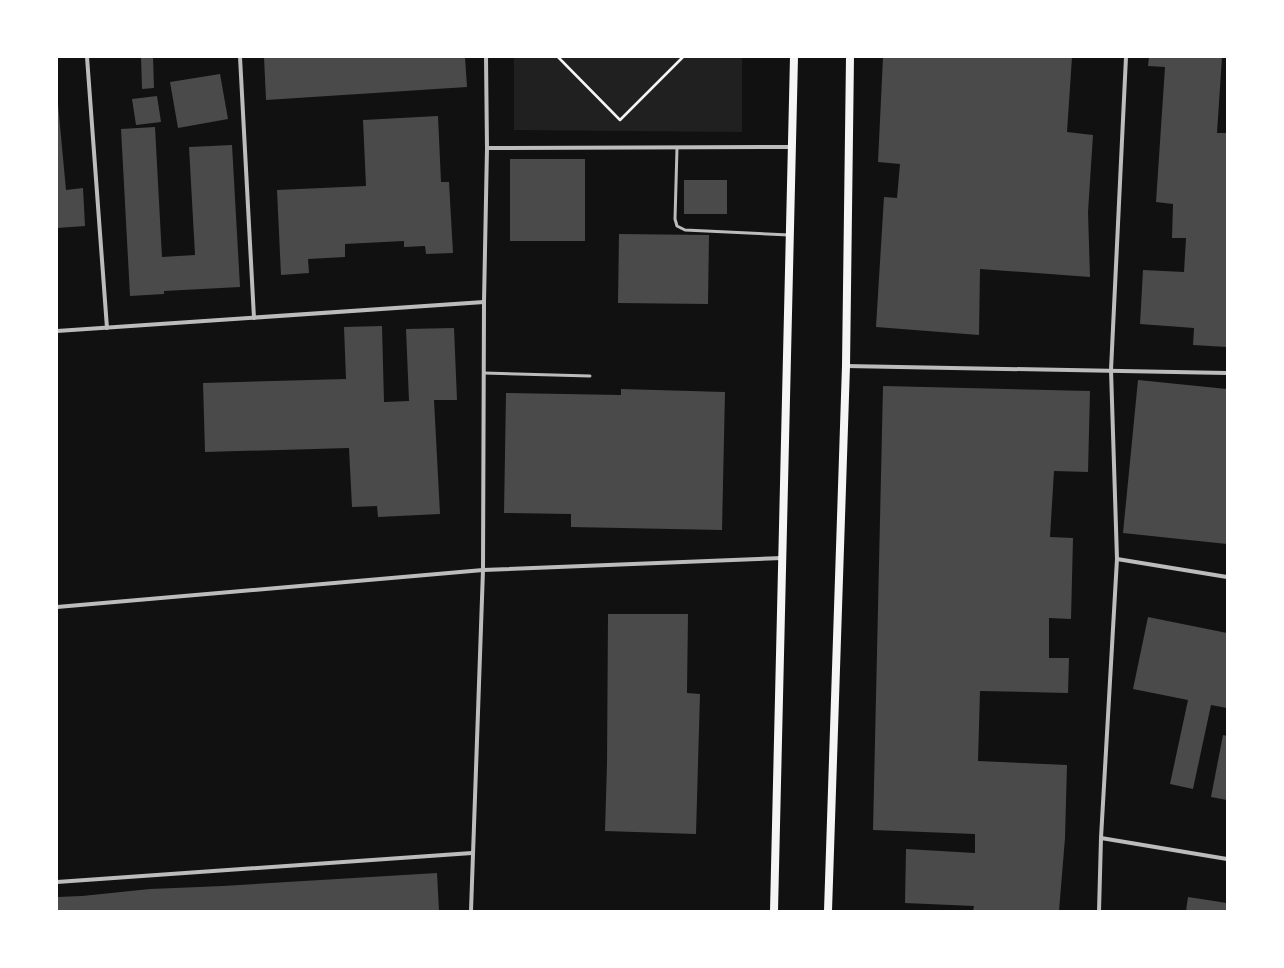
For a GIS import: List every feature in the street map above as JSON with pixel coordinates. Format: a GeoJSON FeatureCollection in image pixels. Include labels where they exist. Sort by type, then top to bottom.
{"type":"FeatureCollection","features":[{"type":"Feature","properties":{"kind":"main road"},"geometry":{"type":"LineString","coordinates":[[774,911],[794,57]]}},
{"type":"Feature","properties":{"kind":"main road"},"geometry":{"type":"LineString","coordinates":[[828,911],[846,366],[850,57]]}},
{"type":"Feature","properties":{"kind":"street"},"geometry":{"type":"LineString","coordinates":[[87,57],[107,328]]}},
{"type":"Feature","properties":{"kind":"street"},"geometry":{"type":"LineString","coordinates":[[240,57],[254,318]]}},
{"type":"Feature","properties":{"kind":"street"},"geometry":{"type":"LineString","coordinates":[[471,911],[483,570],[484,302],[487,148],[486,57]]}},
{"type":"Feature","properties":{"kind":"street"},"geometry":{"type":"LineString","coordinates":[[1098,911],[1117,560],[1111,370],[1126,57]]}},
{"type":"Feature","properties":{"kind":"street"},"geometry":{"type":"LineString","coordinates":[[487,148],[793,147]]}},
{"type":"Feature","properties":{"kind":"street"},"geometry":{"type":"LineString","coordinates":[[57,332],[484,302]]}},
{"type":"Feature","properties":{"kind":"street"},"geometry":{"type":"LineString","coordinates":[[846,366],[1227,373]]}},
{"type":"Feature","properties":{"kind":"street"},"geometry":{"type":"LineString","coordinates":[[57,607],[483,570],[782,558]]}},
{"type":"Feature","properties":{"kind":"street"},"geometry":{"type":"LineString","coordinates":[[1117,560],[1227,577]]}},
{"type":"Feature","properties":{"kind":"street"},"geometry":{"type":"LineString","coordinates":[[1101,838],[1227,859]]}},
{"type":"Feature","properties":{"kind":"street"},"geometry":{"type":"LineString","coordinates":[[57,882],[472,853]]}},
{"type":"Feature","properties":{"kind":"lane"},"geometry":{"type":"LineString","coordinates":[[677,148],[675,219],[677,226],[685,230],[791,235]]}},
{"type":"Feature","properties":{"kind":"lane"},"geometry":{"type":"LineString","coordinates":[[484,373],[590,376]]}},
{"type":"Feature","properties":{"kind":"path"},"geometry":{"type":"LineString","coordinates":[[558,57],[620,120],[683,57]]}},
{"type":"Feature","properties":{"kind":"shaded area"},"geometry":{"type":"Polygon","coordinates":[[[514,57],[742,57],[742,132],[514,130],[514,57]]]}},
{"type":"Feature","properties":{"kind":"building"},"geometry":{"type":"Polygon","coordinates":[[[141,57],[153,57],[154,88],[142,89],[141,57]]]}},
{"type":"Feature","properties":{"kind":"building"},"geometry":{"type":"Polygon","coordinates":[[[264,57],[465,57],[467,87],[266,100],[264,57]]]}},
{"type":"Feature","properties":{"kind":"building"},"geometry":{"type":"Polygon","coordinates":[[[883,57],[1072,57],[1067,132],[1093,135],[1088,212],[1090,277],[980,269],[979,335],[876,327],[884,197],[897,198],[900,164],[878,162],[883,57]]]}},
{"type":"Feature","properties":{"kind":"building"},"geometry":{"type":"Polygon","coordinates":[[[1149,57],[1222,57],[1217,133],[1227,133],[1227,347],[1193,345],[1194,328],[1140,324],[1143,270],[1184,272],[1186,238],[1172,238],[1173,204],[1156,202],[1165,67],[1148,66],[1149,57]]]}},
{"type":"Feature","properties":{"kind":"building"},"geometry":{"type":"Polygon","coordinates":[[[220,74],[228,119],[178,128],[170,82],[220,74]]]}},
{"type":"Feature","properties":{"kind":"building"},"geometry":{"type":"Polygon","coordinates":[[[157,96],[161,122],[136,125],[132,99],[157,96]]]}},
{"type":"Feature","properties":{"kind":"building"},"geometry":{"type":"Polygon","coordinates":[[[57,104],[66,190],[83,188],[85,226],[57,228],[57,104]]]}},
{"type":"Feature","properties":{"kind":"building"},"geometry":{"type":"Polygon","coordinates":[[[438,116],[441,182],[449,182],[453,253],[426,254],[425,246],[404,247],[404,241],[345,244],[345,257],[308,259],[309,273],[281,275],[277,190],[366,186],[363,120],[438,116]]]}},
{"type":"Feature","properties":{"kind":"building"},"geometry":{"type":"Polygon","coordinates":[[[155,127],[162,257],[195,255],[189,147],[232,145],[240,287],[164,291],[164,294],[130,296],[121,129],[155,127]]]}},
{"type":"Feature","properties":{"kind":"building"},"geometry":{"type":"Polygon","coordinates":[[[510,159],[585,159],[585,241],[510,241],[510,159]]]}},
{"type":"Feature","properties":{"kind":"building"},"geometry":{"type":"Polygon","coordinates":[[[684,180],[727,180],[727,214],[684,214],[684,180]]]}},
{"type":"Feature","properties":{"kind":"building"},"geometry":{"type":"Polygon","coordinates":[[[619,234],[709,235],[708,304],[618,303],[619,234]]]}},
{"type":"Feature","properties":{"kind":"building"},"geometry":{"type":"Polygon","coordinates":[[[382,326],[384,402],[409,401],[406,329],[454,328],[457,400],[434,400],[440,514],[378,517],[377,506],[352,507],[349,448],[205,452],[203,383],[346,379],[344,327],[382,326]]]}},
{"type":"Feature","properties":{"kind":"building"},"geometry":{"type":"Polygon","coordinates":[[[1138,380],[1227,389],[1227,544],[1123,533],[1138,380]]]}},
{"type":"Feature","properties":{"kind":"building"},"geometry":{"type":"Polygon","coordinates":[[[883,386],[1090,391],[1088,472],[1054,471],[1050,537],[1073,538],[1071,619],[1049,618],[1049,658],[1069,658],[1068,693],[980,691],[978,761],[1067,765],[1065,838],[1059,911],[973,911],[974,906],[905,903],[906,849],[975,853],[975,834],[873,830],[883,386]]]}},
{"type":"Feature","properties":{"kind":"building"},"geometry":{"type":"Polygon","coordinates":[[[621,389],[725,392],[722,530],[571,527],[571,514],[504,513],[506,393],[621,395],[621,389]]]}},
{"type":"Feature","properties":{"kind":"building"},"geometry":{"type":"Polygon","coordinates":[[[608,614],[688,614],[687,693],[700,694],[696,834],[605,831],[608,614]]]}},
{"type":"Feature","properties":{"kind":"building"},"geometry":{"type":"Polygon","coordinates":[[[1148,617],[1227,633],[1227,708],[1211,705],[1193,789],[1170,784],[1188,700],[1133,689],[1148,617]]]}},
{"type":"Feature","properties":{"kind":"building"},"geometry":{"type":"Polygon","coordinates":[[[1223,735],[1227,736],[1227,800],[1211,797],[1223,735]]]}},
{"type":"Feature","properties":{"kind":"building"},"geometry":{"type":"Polygon","coordinates":[[[437,873],[439,911],[57,911],[57,897],[150,889],[437,873]]]}},
{"type":"Feature","properties":{"kind":"building"},"geometry":{"type":"Polygon","coordinates":[[[1188,897],[1227,903],[1227,911],[1186,911],[1188,897]]]}}]}
